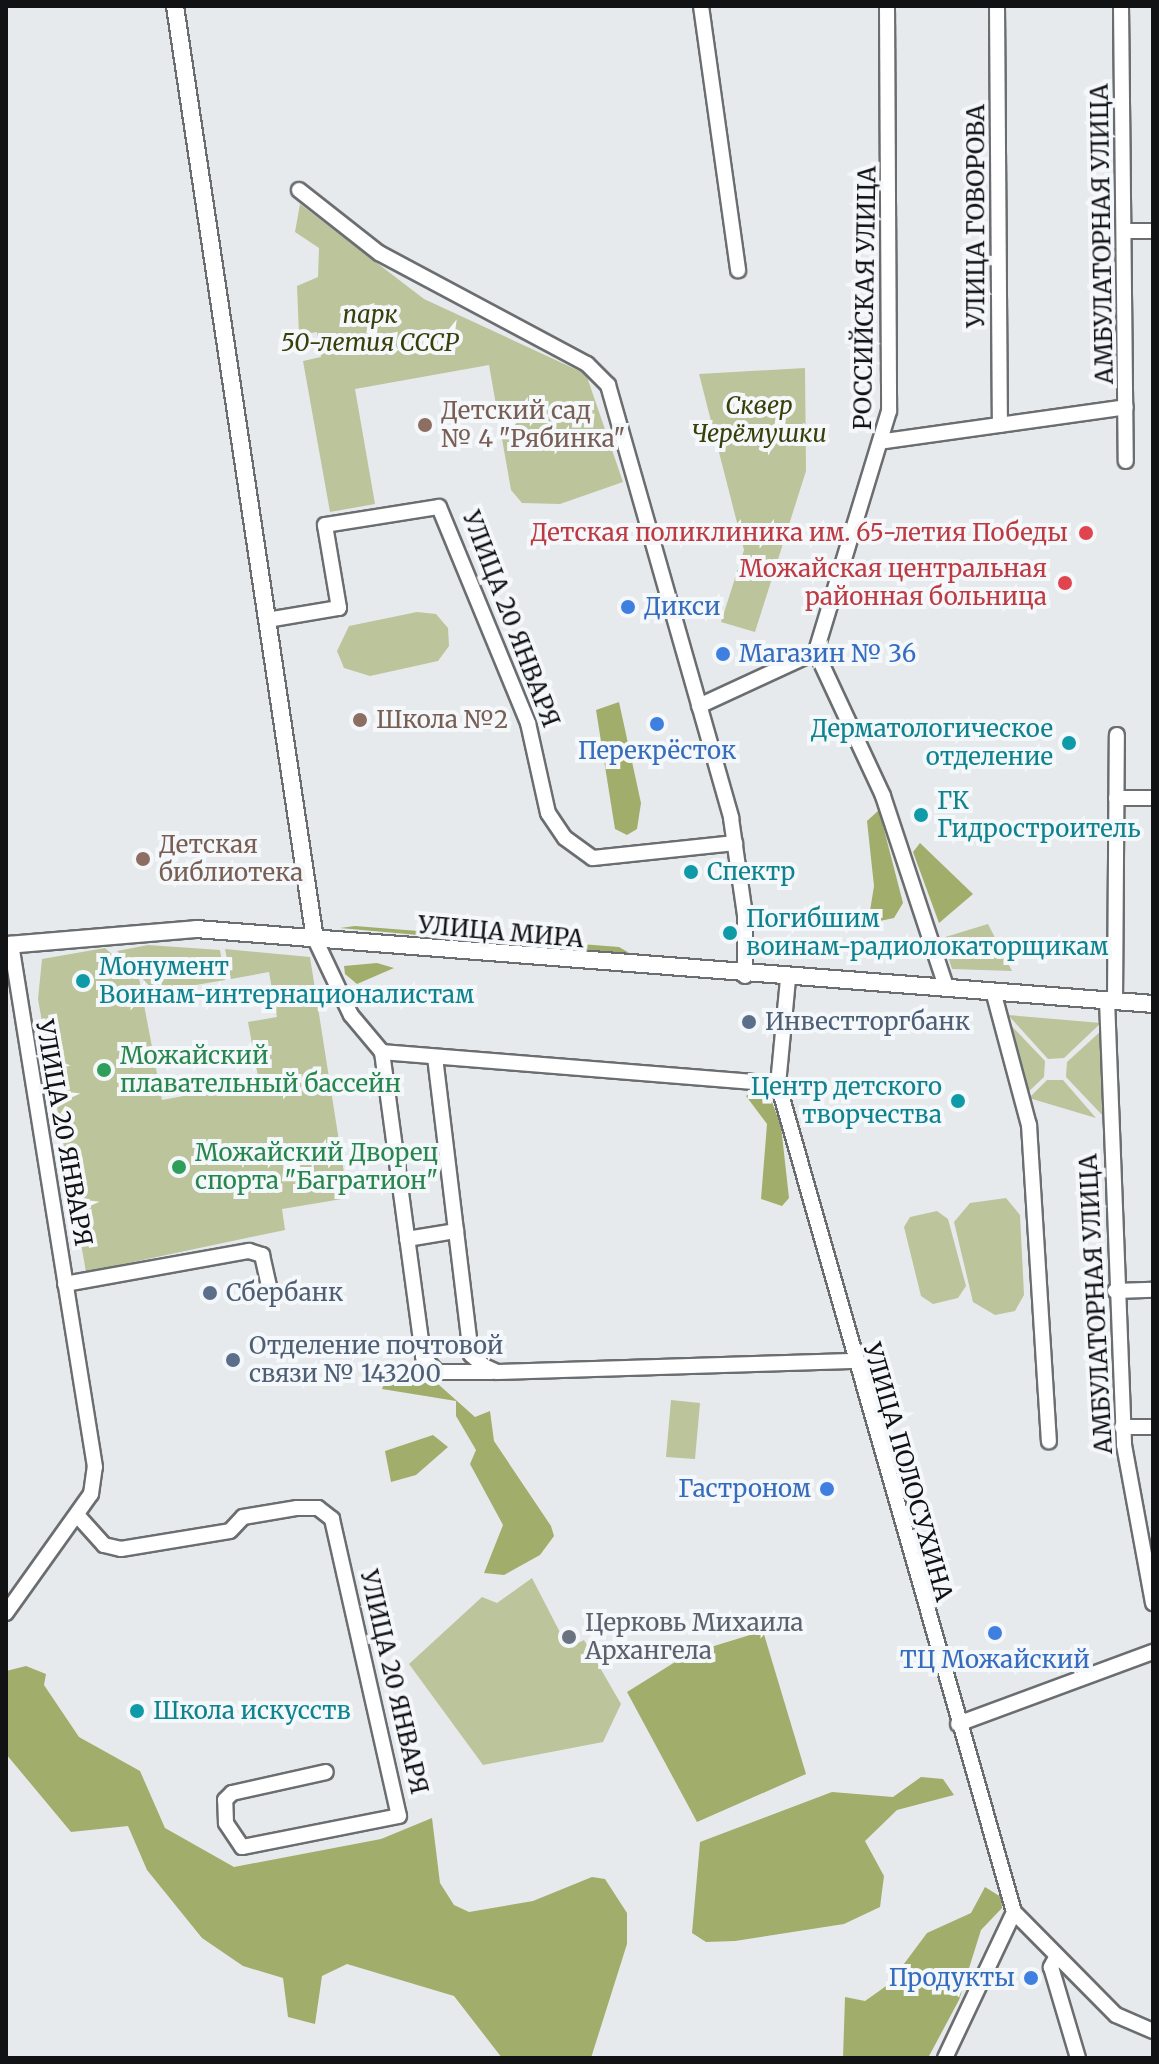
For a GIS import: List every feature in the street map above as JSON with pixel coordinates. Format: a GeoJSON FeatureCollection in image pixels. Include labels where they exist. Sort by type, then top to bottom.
{"type":"FeatureCollection","features":[{"type":"Feature","properties":{"kind":"main road"},"geometry":{"type":"LineString","coordinates":[[175,6],[315,939]]}},
{"type":"Feature","properties":{"kind":"main road","name":"УЛИЦА МИРА"},"geometry":{"type":"LineString","coordinates":[[8,945],[170,928],[745,976],[946,987],[1153,1004]]}},
{"type":"Feature","properties":{"kind":"street"},"geometry":{"type":"LineString","coordinates":[[701,6],[738,270]]}},
{"type":"Feature","properties":{"kind":"street","name":"РОССИЙСКАЯ УЛИЦА"},"geometry":{"type":"LineString","coordinates":[[816,652],[885,441],[887,6]]}},
{"type":"Feature","properties":{"kind":"street","name":"УЛИЦА ГОВОРОВА"},"geometry":{"type":"LineString","coordinates":[[997,6],[1000,425]]}},
{"type":"Feature","properties":{"kind":"street","name":"АМБУЛАТОРНАЯ УЛИЦА"},"geometry":{"type":"LineString","coordinates":[[1121,6],[1126,461]]}},
{"type":"Feature","properties":{"kind":"street"},"geometry":{"type":"LineString","coordinates":[[299,190],[379,253],[600,374],[613,399],[735,843],[745,976]]}},
{"type":"Feature","properties":{"kind":"street"},"geometry":{"type":"LineString","coordinates":[[1124,231],[1153,231]]}},
{"type":"Feature","properties":{"kind":"street"},"geometry":{"type":"LineString","coordinates":[[885,441],[1126,407]]}},
{"type":"Feature","properties":{"kind":"street","name":"УЛИЦА 20 ЯНВАРЯ"},"geometry":{"type":"LineString","coordinates":[[267,620],[339,608],[325,525],[439,507],[528,723],[548,813],[565,838],[593,858],[735,843]]}},
{"type":"Feature","properties":{"kind":"street"},"geometry":{"type":"LineString","coordinates":[[699,706],[816,652],[883,796],[946,987]]}},
{"type":"Feature","properties":{"kind":"street","name":"АМБУЛАТОРНАЯ УЛИЦА"},"geometry":{"type":"LineString","coordinates":[[1117,735],[1111,1000],[1115,1291],[1122,1427],[1153,1603]]}},
{"type":"Feature","properties":{"kind":"street"},"geometry":{"type":"LineString","coordinates":[[1116,798],[1153,798]]}},
{"type":"Feature","properties":{"kind":"street"},"geometry":{"type":"LineString","coordinates":[[315,939],[351,1015],[382,1052],[427,1366],[462,1377],[492,1372],[852,1361]]}},
{"type":"Feature","properties":{"kind":"street","name":"УЛИЦА 20 ЯНВАРЯ"},"geometry":{"type":"LineString","coordinates":[[6,1613],[78,1516],[95,1467],[8,945]]}},
{"type":"Feature","properties":{"kind":"street","name":"УЛИЦА ПОЛОСУХИНА"},"geometry":{"type":"LineString","coordinates":[[788,979],[778,1084],[852,1361],[1014,1912],[1116,2015],[1153,2031]]}},
{"type":"Feature","properties":{"kind":"street"},"geometry":{"type":"LineString","coordinates":[[993,991],[1029,1125],[1049,1441]]}},
{"type":"Feature","properties":{"kind":"street"},"geometry":{"type":"LineString","coordinates":[[382,1052],[778,1084]]}},
{"type":"Feature","properties":{"kind":"street"},"geometry":{"type":"LineString","coordinates":[[435,1057],[471,1355],[492,1372]]}},
{"type":"Feature","properties":{"kind":"street"},"geometry":{"type":"LineString","coordinates":[[407,1239],[456,1231]]}},
{"type":"Feature","properties":{"kind":"street"},"geometry":{"type":"LineString","coordinates":[[65,1284],[257,1252],[271,1295]]}},
{"type":"Feature","properties":{"kind":"street"},"geometry":{"type":"LineString","coordinates":[[1115,1291],[1153,1290]]}},
{"type":"Feature","properties":{"kind":"street"},"geometry":{"type":"LineString","coordinates":[[1122,1427],[1153,1427]]}},
{"type":"Feature","properties":{"kind":"street","name":"УЛИЦА 20 ЯНВАРЯ"},"geometry":{"type":"LineString","coordinates":[[78,1516],[104,1545],[121,1549],[230,1531],[243,1517],[297,1508],[318,1508],[332,1519],[399,1816],[242,1847],[226,1823],[225,1800],[232,1793],[326,1772]]}},
{"type":"Feature","properties":{"kind":"street"},"geometry":{"type":"LineString","coordinates":[[958,1724],[1153,1652]]}},
{"type":"Feature","properties":{"kind":"street"},"geometry":{"type":"LineString","coordinates":[[945,2058],[1014,1912]]}},
{"type":"Feature","properties":{"kind":"street"},"geometry":{"type":"LineString","coordinates":[[1057,1956],[1051,1967],[1078,2058]]}},
{"type":"Feature","properties":{"kind":"green space","name":"парк 50-летия СССР"},"geometry":{"type":"Polygon","coordinates":[[[300,204],[424,299],[586,374],[623,482],[560,504],[522,503],[511,490],[489,365],[355,389],[375,504],[330,512],[303,361],[321,357],[317,332],[299,335],[297,286],[318,277],[319,248],[295,232],[300,204]]]}},
{"type":"Feature","properties":{"kind":"green space","name":"Сквер Черёмушки"},"geometry":{"type":"Polygon","coordinates":[[[805,368],[806,471],[755,632],[721,622],[744,550],[699,374],[805,368]]]}},
{"type":"Feature","properties":{"kind":"green space"},"geometry":{"type":"Polygon","coordinates":[[[417,612],[436,614],[448,628],[449,646],[438,661],[370,676],[344,668],[337,651],[349,626],[417,612]]]}},
{"type":"Feature","properties":{"kind":"green space"},"geometry":{"type":"Polygon","coordinates":[[[619,702],[641,803],[637,829],[627,835],[615,829],[596,710],[619,702]]]}},
{"type":"Feature","properties":{"kind":"green space"},"geometry":{"type":"Polygon","coordinates":[[[879,810],[903,903],[894,918],[875,922],[869,917],[874,886],[867,821],[879,810]]]}},
{"type":"Feature","properties":{"kind":"green space"},"geometry":{"type":"Polygon","coordinates":[[[920,843],[973,894],[939,923],[913,852],[920,843]]]}},
{"type":"Feature","properties":{"kind":"green space"},"geometry":{"type":"Polygon","coordinates":[[[988,924],[1012,971],[952,969],[942,938],[988,924]]]}},
{"type":"Feature","properties":{"kind":"green space"},"geometry":{"type":"Polygon","coordinates":[[[355,926],[619,947],[631,954],[340,928],[355,926]]]}},
{"type":"Feature","properties":{"kind":"green space"},"geometry":{"type":"Polygon","coordinates":[[[148,945],[220,950],[225,980],[155,992],[117,951],[148,945]]]}},
{"type":"Feature","properties":{"kind":"green space"},"geometry":{"type":"Polygon","coordinates":[[[105,948],[139,978],[162,1100],[259,1082],[248,1022],[277,1017],[269,972],[231,979],[225,949],[310,957],[348,1198],[282,1209],[285,1230],[86,1272],[38,999],[42,959],[105,948]]]}},
{"type":"Feature","properties":{"kind":"green space"},"geometry":{"type":"Polygon","coordinates":[[[377,963],[394,968],[357,984],[345,974],[344,966],[377,963]]]}},
{"type":"Feature","properties":{"kind":"green space"},"geometry":{"type":"Polygon","coordinates":[[[1008,1015],[1101,1023],[1064,1058],[1048,1059],[1008,1015]]]}},
{"type":"Feature","properties":{"kind":"green space"},"geometry":{"type":"Polygon","coordinates":[[[1005,1019],[1045,1061],[1044,1077],[1025,1095],[1005,1019]]]}},
{"type":"Feature","properties":{"kind":"green space"},"geometry":{"type":"Polygon","coordinates":[[[1101,1031],[1104,1117],[1066,1077],[1067,1062],[1101,1031]]]}},
{"type":"Feature","properties":{"kind":"green space"},"geometry":{"type":"Polygon","coordinates":[[[1047,1080],[1063,1080],[1096,1118],[1029,1098],[1047,1080]]]}},
{"type":"Feature","properties":{"kind":"green space"},"geometry":{"type":"Polygon","coordinates":[[[753,1090],[772,1102],[781,1126],[789,1198],[782,1206],[761,1199],[767,1124],[746,1096],[753,1090]]]}},
{"type":"Feature","properties":{"kind":"green space"},"geometry":{"type":"Polygon","coordinates":[[[1006,1198],[1020,1215],[1024,1295],[1015,1311],[995,1315],[973,1302],[954,1222],[970,1203],[1006,1198]]]}},
{"type":"Feature","properties":{"kind":"green space"},"geometry":{"type":"Polygon","coordinates":[[[937,1211],[948,1219],[966,1286],[958,1298],[933,1304],[921,1296],[904,1227],[910,1217],[937,1211]]]}},
{"type":"Feature","properties":{"kind":"green space"},"geometry":{"type":"Polygon","coordinates":[[[386,1379],[438,1384],[475,1417],[490,1411],[494,1441],[551,1526],[554,1536],[540,1555],[504,1575],[484,1573],[503,1525],[470,1464],[476,1450],[456,1416],[456,1401],[382,1389],[386,1379]]]}},
{"type":"Feature","properties":{"kind":"green space"},"geometry":{"type":"Polygon","coordinates":[[[671,1400],[700,1403],[695,1459],[666,1457],[671,1400]]]}},
{"type":"Feature","properties":{"kind":"green space"},"geometry":{"type":"Polygon","coordinates":[[[433,1435],[448,1447],[416,1475],[391,1482],[385,1451],[433,1435]]]}},
{"type":"Feature","properties":{"kind":"green space"},"geometry":{"type":"Polygon","coordinates":[[[532,1578],[568,1648],[584,1640],[621,1704],[603,1742],[483,1765],[409,1664],[482,1597],[497,1603],[532,1578]]]}},
{"type":"Feature","properties":{"kind":"green space"},"geometry":{"type":"Polygon","coordinates":[[[763,1631],[806,1774],[697,1822],[627,1692],[688,1654],[763,1631]]]}},
{"type":"Feature","properties":{"kind":"green space"},"geometry":{"type":"Polygon","coordinates":[[[26,1666],[46,1674],[44,1685],[79,1737],[140,1771],[165,1828],[234,1867],[381,1839],[432,1818],[440,1883],[454,1905],[469,1912],[533,1901],[592,1877],[605,1879],[627,1913],[627,1944],[591,2058],[502,2058],[454,1996],[347,1964],[322,1976],[315,2024],[288,2017],[283,1978],[243,1966],[202,1938],[147,1870],[128,1826],[71,1832],[6,1754],[6,1671],[26,1666]]]}},
{"type":"Feature","properties":{"kind":"green space"},"geometry":{"type":"Polygon","coordinates":[[[921,1777],[943,1779],[954,1795],[897,1810],[865,1841],[884,1876],[880,1907],[844,1924],[735,1941],[706,1942],[692,1933],[700,1842],[832,1792],[893,1797],[921,1777]]]}},
{"type":"Feature","properties":{"kind":"green space"},"geometry":{"type":"Polygon","coordinates":[[[985,1887],[1001,1897],[1002,1908],[981,1930],[959,2000],[928,2058],[843,2058],[845,1997],[865,2001],[889,1984],[927,1933],[971,1913],[985,1887]]]}},
{"type":"Feature","properties":{"kind":"place","name":"Детский сад № 4 \"Рябинка\""},"geometry":{"type":"Point","coordinates":[425,425]}},
{"type":"Feature","properties":{"kind":"place","name":"Детская поликлиника им. 65-летия Победы"},"geometry":{"type":"Point","coordinates":[1086,533]}},
{"type":"Feature","properties":{"kind":"place","name":"Можайская центральная районная больница"},"geometry":{"type":"Point","coordinates":[1065,583]}},
{"type":"Feature","properties":{"kind":"place","name":"Дикси"},"geometry":{"type":"Point","coordinates":[628,607]}},
{"type":"Feature","properties":{"kind":"place","name":"Магазин № 36"},"geometry":{"type":"Point","coordinates":[723,654]}},
{"type":"Feature","properties":{"kind":"place","name":"Школа №2"},"geometry":{"type":"Point","coordinates":[360,720]}},
{"type":"Feature","properties":{"kind":"place","name":"Перекрёсток"},"geometry":{"type":"Point","coordinates":[657,724]}},
{"type":"Feature","properties":{"kind":"place","name":"Дерматологическое отделение"},"geometry":{"type":"Point","coordinates":[1069,743]}},
{"type":"Feature","properties":{"kind":"place","name":"ГК Гидростроитель"},"geometry":{"type":"Point","coordinates":[921,815]}},
{"type":"Feature","properties":{"kind":"place","name":"Детская библиотека"},"geometry":{"type":"Point","coordinates":[143,859]}},
{"type":"Feature","properties":{"kind":"place","name":"Спектр"},"geometry":{"type":"Point","coordinates":[691,872]}},
{"type":"Feature","properties":{"kind":"place","name":"Погибшим воинам-радиолокаторщикам"},"geometry":{"type":"Point","coordinates":[730,933]}},
{"type":"Feature","properties":{"kind":"place","name":"Монумент Воинам-интернационалистам"},"geometry":{"type":"Point","coordinates":[83,981]}},
{"type":"Feature","properties":{"kind":"place","name":"Инвестторгбанк"},"geometry":{"type":"Point","coordinates":[749,1022]}},
{"type":"Feature","properties":{"kind":"place","name":"Можайский плавательный бассейн"},"geometry":{"type":"Point","coordinates":[104,1070]}},
{"type":"Feature","properties":{"kind":"place","name":"Центр детского творчества"},"geometry":{"type":"Point","coordinates":[958,1101]}},
{"type":"Feature","properties":{"kind":"place","name":"Можайский Дворец спорта \"Багратион\""},"geometry":{"type":"Point","coordinates":[179,1167]}},
{"type":"Feature","properties":{"kind":"place","name":"Сбербанк"},"geometry":{"type":"Point","coordinates":[210,1293]}},
{"type":"Feature","properties":{"kind":"place","name":"Отделение почтовой связи № 143200"},"geometry":{"type":"Point","coordinates":[233,1360]}},
{"type":"Feature","properties":{"kind":"place","name":"Гастроном"},"geometry":{"type":"Point","coordinates":[827,1489]}},
{"type":"Feature","properties":{"kind":"place","name":"ТЦ Можайский"},"geometry":{"type":"Point","coordinates":[995,1633]}},
{"type":"Feature","properties":{"kind":"place","name":"Церковь Михаила Архангела"},"geometry":{"type":"Point","coordinates":[569,1637]}},
{"type":"Feature","properties":{"kind":"place","name":"Школа искусств"},"geometry":{"type":"Point","coordinates":[137,1711]}},
{"type":"Feature","properties":{"kind":"place","name":"Продукты"},"geometry":{"type":"Point","coordinates":[1031,1978]}}]}
